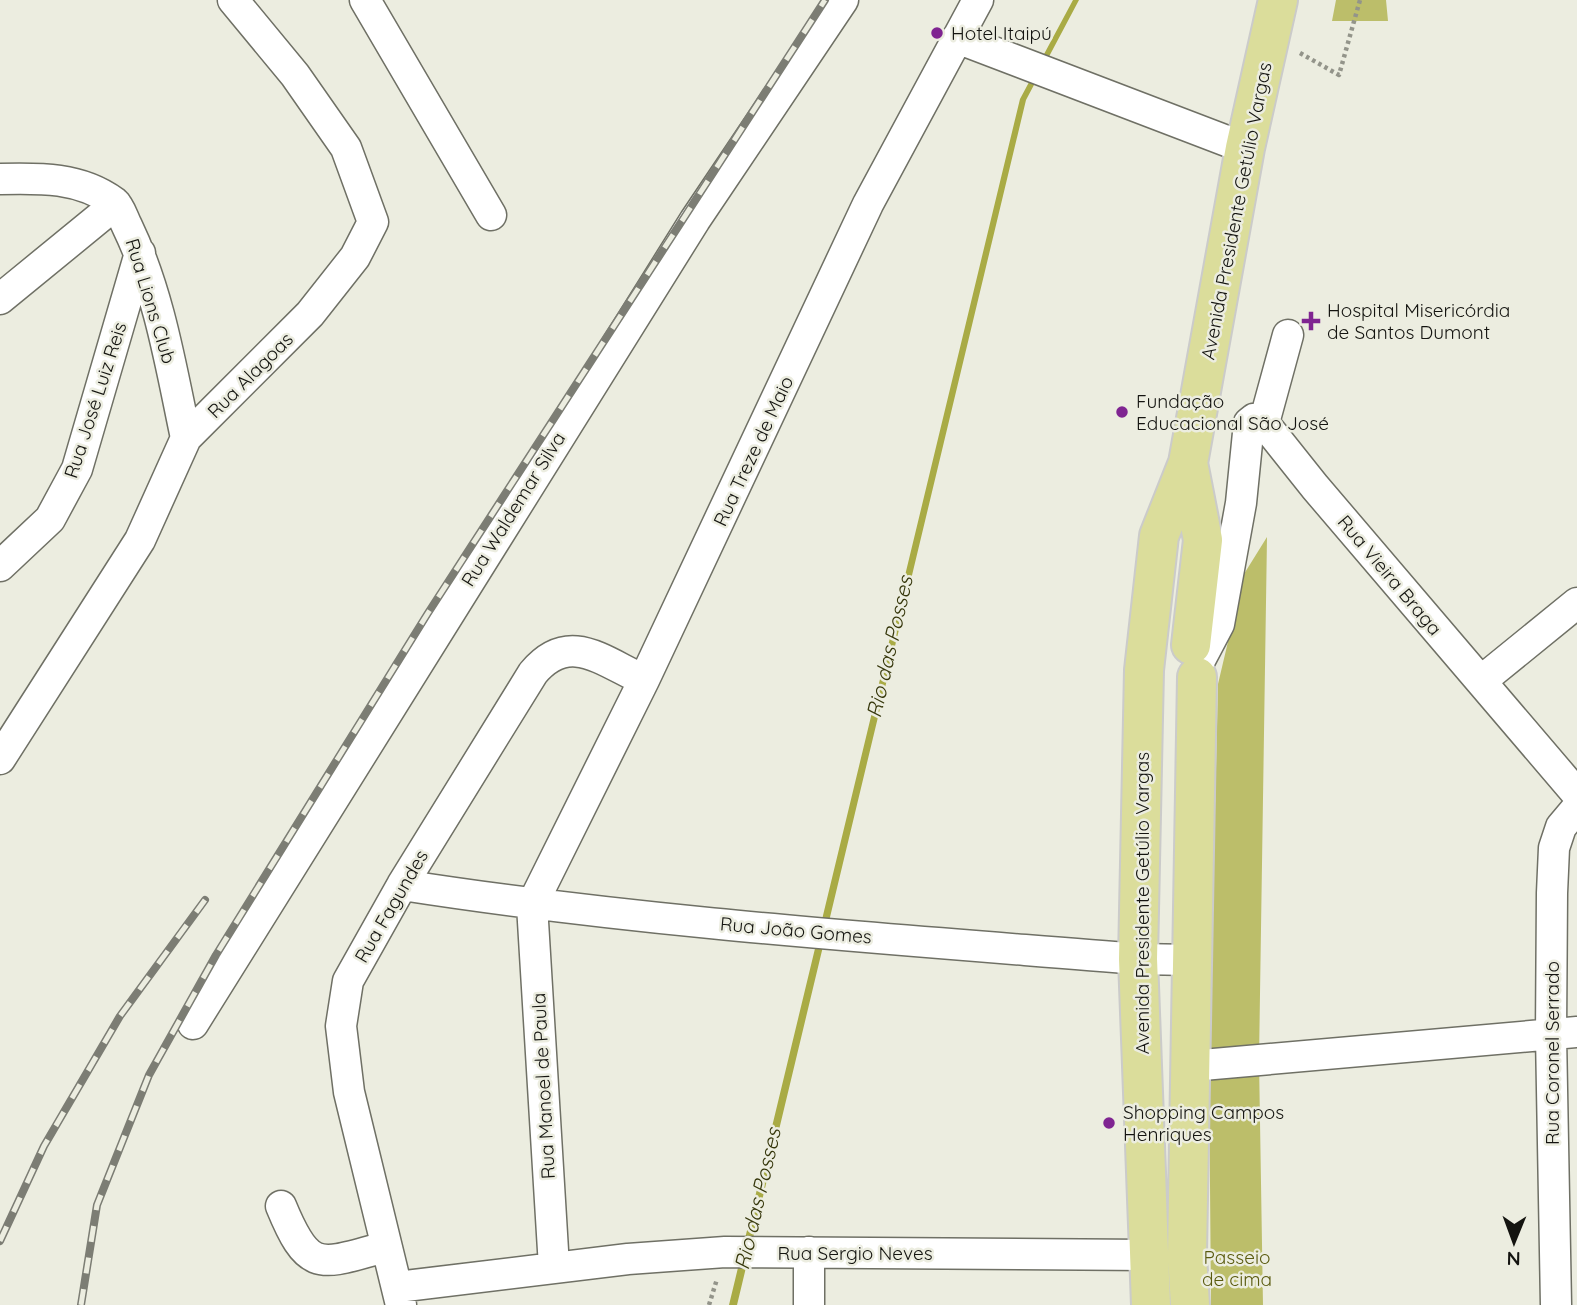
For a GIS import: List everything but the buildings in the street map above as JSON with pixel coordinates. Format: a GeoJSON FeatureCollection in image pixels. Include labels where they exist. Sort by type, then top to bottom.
{"type":"FeatureCollection","features":[{"type":"Feature","properties":{"kind":"main road","name":"Avenida Presidente Getúlio Vargas"},"geometry":{"type":"LineString","coordinates":[[1151,1305],[1138,959],[1145,661],[1159,536],[1188,463],[1245,148],[1278,0]]}},
{"type":"Feature","properties":{"kind":"main road","name":"Avenida Presidente Getúlio Vargas"},"geometry":{"type":"LineString","coordinates":[[1188,463],[1203,540],[1196,661],[1188,1255],[1190,1305]]}},
{"type":"Feature","properties":{"kind":"main road"},"geometry":{"type":"LineString","coordinates":[[1145,661],[1152,685],[1168,693],[1185,690],[1196,661]]}},
{"type":"Feature","properties":{"kind":"main road"},"geometry":{"type":"LineString","coordinates":[[1148,1255],[1163,1268],[1177,1305]]}},
{"type":"Feature","properties":{"kind":"street","name":"Rua Alagoas"},"geometry":{"type":"LineString","coordinates":[[0,759],[140,540],[186,438],[310,314],[355,257],[373,222],[346,148],[295,75],[233,0]]}},
{"type":"Feature","properties":{"kind":"street"},"geometry":{"type":"LineString","coordinates":[[365,0],[491,215]]}},
{"type":"Feature","properties":{"kind":"street","name":"Rua Waldemar Silva"},"geometry":{"type":"LineString","coordinates":[[193,1024],[687,231],[843,0]]}},
{"type":"Feature","properties":{"kind":"street","name":"Rua Treze de Maio"},"geometry":{"type":"LineString","coordinates":[[532,905],[644,680],[868,204],[978,0]]}},
{"type":"Feature","properties":{"kind":"street"},"geometry":{"type":"LineString","coordinates":[[957,38],[1245,148]]}},
{"type":"Feature","properties":{"kind":"street"},"geometry":{"type":"LineString","coordinates":[[0,180],[50,178],[84,186],[116,204],[0,299]]}},
{"type":"Feature","properties":{"kind":"street","name":"Rua Lions Club"},"geometry":{"type":"LineString","coordinates":[[116,204],[140,253],[161,323],[186,438]]}},
{"type":"Feature","properties":{"kind":"street","name":"Rua José Luiz Reis"},"geometry":{"type":"LineString","coordinates":[[0,566],[50,519],[77,468],[140,253]]}},
{"type":"Feature","properties":{"kind":"street"},"geometry":{"type":"LineString","coordinates":[[1196,661],[1219,624],[1241,503],[1249,423],[1254,419],[1264,423],[1288,335]]}},
{"type":"Feature","properties":{"kind":"street","name":"Rua Vieira Braga"},"geometry":{"type":"LineString","coordinates":[[1264,423],[1324,498],[1577,794]]}},
{"type":"Feature","properties":{"kind":"street"},"geometry":{"type":"LineString","coordinates":[[1480,681],[1577,603]]}},
{"type":"Feature","properties":{"kind":"street","name":"Rua Fagundes"},"geometry":{"type":"LineString","coordinates":[[399,1296],[349,1092],[341,1026],[348,981],[402,885],[533,673],[545,658],[558,651],[575,651],[644,680]]}},
{"type":"Feature","properties":{"kind":"street","name":"Rua Coronel Serrado"},"geometry":{"type":"LineString","coordinates":[[1556,1305],[1564,1033],[1554,848],[1561,827],[1577,808]]}},
{"type":"Feature","properties":{"kind":"street","name":"Rua João Gomes"},"geometry":{"type":"LineString","coordinates":[[402,885],[532,905],[789,930],[1138,959],[1191,960]]}},
{"type":"Feature","properties":{"kind":"street","name":"Rua Manoel de Paula"},"geometry":{"type":"LineString","coordinates":[[532,905],[554,1267]]}},
{"type":"Feature","properties":{"kind":"street"},"geometry":{"type":"LineString","coordinates":[[1191,1066],[1564,1033]]}},
{"type":"Feature","properties":{"kind":"street"},"geometry":{"type":"LineString","coordinates":[[281,1206],[297,1244],[312,1257],[328,1261],[385,1247]]}},
{"type":"Feature","properties":{"kind":"street","name":"Rua Sergio Neves"},"geometry":{"type":"LineString","coordinates":[[399,1296],[554,1267],[739,1252],[1148,1255]]}},
{"type":"Feature","properties":{"kind":"street"},"geometry":{"type":"LineString","coordinates":[[808,1252],[809,1305]]}},
{"type":"Feature","properties":{"kind":"path"},"geometry":{"type":"LineString","coordinates":[[1271,37],[1339,75],[1360,0]]}},
{"type":"Feature","properties":{"kind":"green space"},"geometry":{"type":"Polygon","coordinates":[[[1336,0],[1386,0],[1388,21],[1332,21],[1336,0]]]}},
{"type":"Feature","properties":{"kind":"green space","name":"Passeio de cima"},"geometry":{"type":"Polygon","coordinates":[[[1267,537],[1259,1060],[1263,1305],[1211,1305],[1209,1065],[1218,684],[1244,574],[1267,537]]]}},
{"type":"Feature","properties":{"kind":"water","name":"Rio das Posses"},"geometry":{"type":"Polygon","coordinates":[[[1073,0],[1079,0],[1026,100],[737,1305],[729,1305],[1020,99],[1073,0]]]}},
{"type":"Feature","properties":{"kind":"railway"},"geometry":{"type":"LineString","coordinates":[[81,1305],[97,1205],[149,1075],[216,955],[428,613],[825,0]]}},
{"type":"Feature","properties":{"kind":"railway"},"geometry":{"type":"LineString","coordinates":[[0,1241],[44,1146],[120,1016],[205,900]]}},
{"type":"Feature","properties":{"kind":"place","name":"Hotel Itaipú"},"geometry":{"type":"Point","coordinates":[937,33]}},
{"type":"Feature","properties":{"kind":"place","name":"Hospital Misericórdia de Santos Dumont"},"geometry":{"type":"Point","coordinates":[1311,321]}},
{"type":"Feature","properties":{"kind":"place","name":"Fundação Educacional São José"},"geometry":{"type":"Point","coordinates":[1122,412]}},
{"type":"Feature","properties":{"kind":"place","name":"Shopping Campos Henriques"},"geometry":{"type":"Point","coordinates":[1109,1123]}}]}
